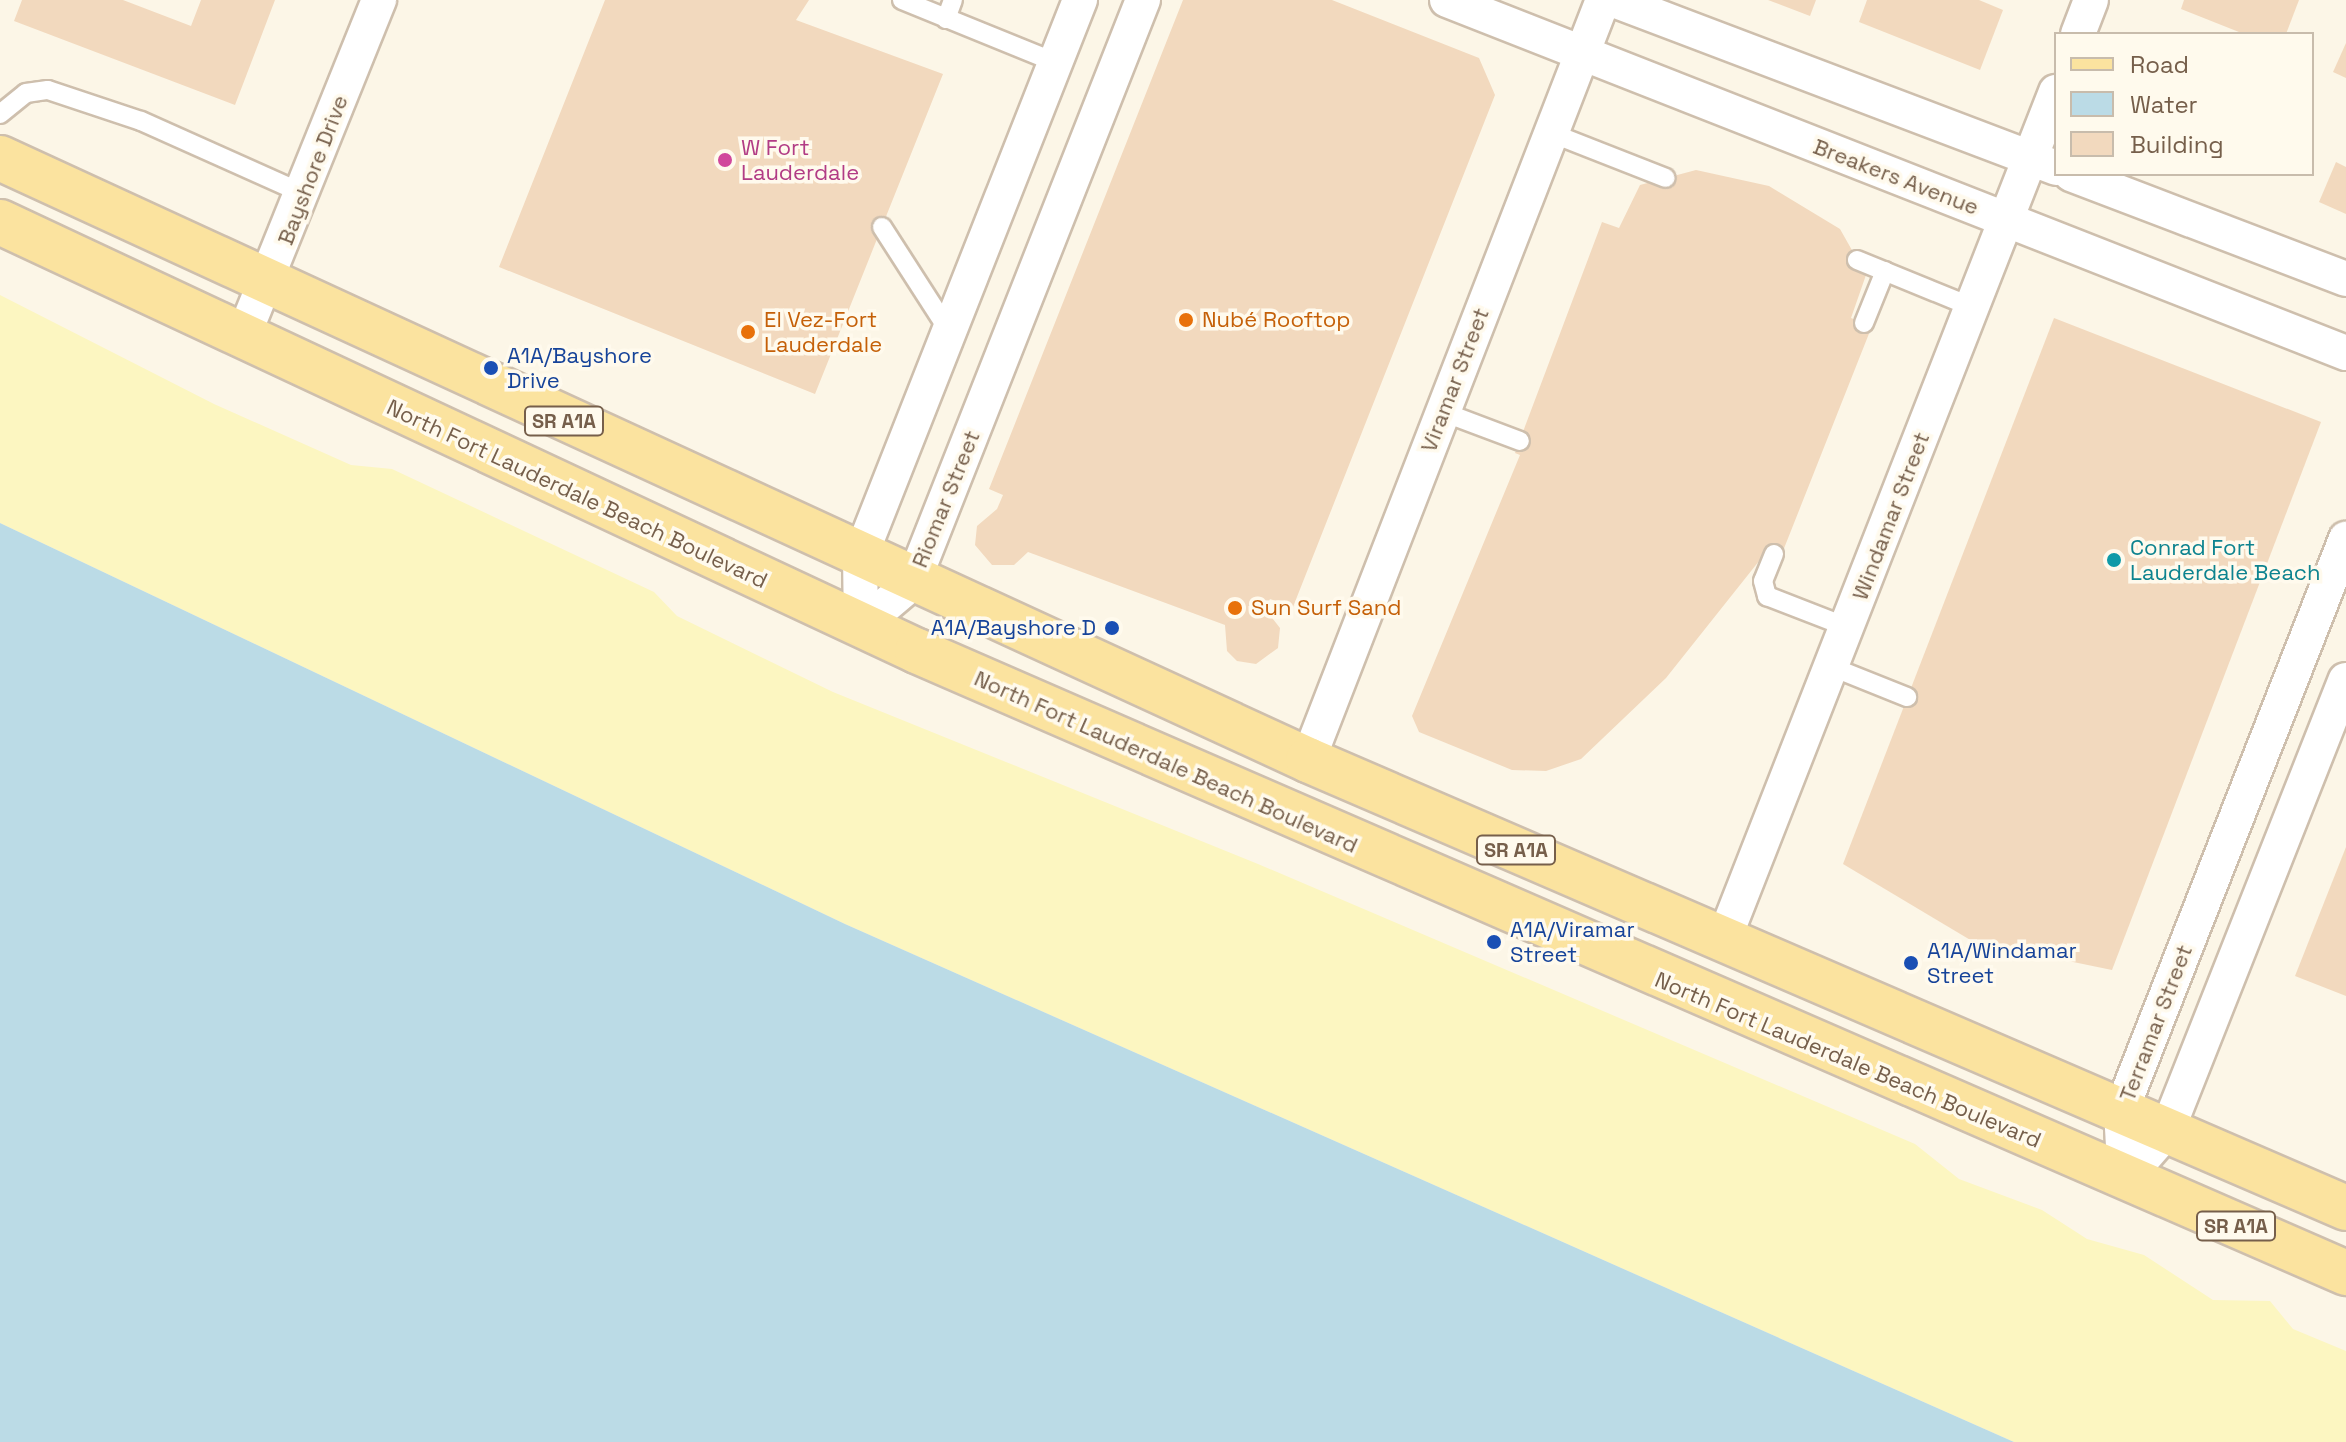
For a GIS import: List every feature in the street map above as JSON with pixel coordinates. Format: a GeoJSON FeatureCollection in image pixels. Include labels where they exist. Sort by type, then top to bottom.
{"type":"FeatureCollection","features":[{"type":"Feature","properties":{"kind":"main road","name":"SR A1A"},"geometry":{"type":"LineString","coordinates":[[0,158],[913,582],[1308,760],[2346,1208]]}},
{"type":"Feature","properties":{"kind":"main road","name":"North Fort Lauderdale Beach Boulevard"},"geometry":{"type":"LineString","coordinates":[[0,222],[242,339],[861,626],[2346,1273]]}},
{"type":"Feature","properties":{"kind":"street","name":"Bayshore Drive"},"geometry":{"type":"LineString","coordinates":[[242,339],[269,284],[379,0]]}},
{"type":"Feature","properties":{"kind":"street"},"geometry":{"type":"LineString","coordinates":[[861,626],[860,557],[1080,0]]}},
{"type":"Feature","properties":{"kind":"street","name":"Riomar Street"},"geometry":{"type":"LineString","coordinates":[[861,626],[913,582],[1143,0]]}},
{"type":"Feature","properties":{"kind":"street","name":"Breakers Avenue"},"geometry":{"type":"LineString","coordinates":[[1447,0],[2346,353]]}},
{"type":"Feature","properties":{"kind":"street","name":"Viramar Street"},"geometry":{"type":"LineString","coordinates":[[1308,760],[1603,0]]}},
{"type":"Feature","properties":{"kind":"street"},"geometry":{"type":"LineString","coordinates":[[1614,0],[2043,163]]}},
{"type":"Feature","properties":{"kind":"street"},"geometry":{"type":"LineString","coordinates":[[2079,32],[2091,0]]}},
{"type":"Feature","properties":{"kind":"street","name":"Windamar Street"},"geometry":{"type":"LineString","coordinates":[[1724,939],[2006,219],[2043,163],[2054,103]]}},
{"type":"Feature","properties":{"kind":"street"},"geometry":{"type":"LineString","coordinates":[[2076,176],[2346,279]]}},
{"type":"Feature","properties":{"kind":"street","name":"Terramar Street"},"geometry":{"type":"LineString","coordinates":[[2125,1179],[2121,1111],[2346,539]]}},
{"type":"Feature","properties":{"kind":"street"},"geometry":{"type":"LineString","coordinates":[[2125,1179],[2167,1131],[2346,680]]}},
{"type":"Feature","properties":{"kind":"lane"},"geometry":{"type":"LineString","coordinates":[[902,0],[1055,62]]}},
{"type":"Feature","properties":{"kind":"lane"},"geometry":{"type":"LineString","coordinates":[[946,19],[953,0]]}},
{"type":"Feature","properties":{"kind":"lane"},"geometry":{"type":"LineString","coordinates":[[0,114],[26,93],[48,90],[141,121],[304,194]]}},
{"type":"Feature","properties":{"kind":"lane"},"geometry":{"type":"LineString","coordinates":[[1551,133],[1666,178]]}},
{"type":"Feature","properties":{"kind":"lane"},"geometry":{"type":"LineString","coordinates":[[882,227],[949,331]]}},
{"type":"Feature","properties":{"kind":"lane"},"geometry":{"type":"LineString","coordinates":[[1857,260],[1972,307]]}},
{"type":"Feature","properties":{"kind":"lane"},"geometry":{"type":"LineString","coordinates":[[1864,323],[1885,271]]}},
{"type":"Feature","properties":{"kind":"lane"},"geometry":{"type":"LineString","coordinates":[[1443,412],[1520,441]]}},
{"type":"Feature","properties":{"kind":"lane"},"geometry":{"type":"LineString","coordinates":[[1774,554],[1763,581],[1767,596],[1847,627]]}},
{"type":"Feature","properties":{"kind":"lane"},"geometry":{"type":"LineString","coordinates":[[1832,667],[1907,697]]}},
{"type":"Feature","properties":{"kind":"sand"},"geometry":{"type":"Polygon","coordinates":[[[0,295],[214,404],[351,465],[392,469],[654,592],[677,616],[833,692],[1258,864],[1915,1144],[1959,1179],[2042,1210],[2087,1239],[2144,1255],[2213,1300],[2270,1301],[2293,1329],[2346,1351],[2346,1442],[2014,1442],[845,924],[0,523],[0,295]]]}},
{"type":"Feature","properties":{"kind":"water"},"geometry":{"type":"Polygon","coordinates":[[[0,523],[845,924],[2014,1442],[0,1442],[0,523]]]}},
{"type":"Feature","properties":{"kind":"building"},"geometry":{"type":"Polygon","coordinates":[[[22,0],[123,0],[191,26],[201,0],[275,0],[235,105],[14,21],[22,0]]]}},
{"type":"Feature","properties":{"kind":"building","name":"W Fort Lauderdale"},"geometry":{"type":"Polygon","coordinates":[[[605,0],[809,0],[796,20],[943,74],[815,394],[499,267],[605,0]]]}},
{"type":"Feature","properties":{"kind":"building"},"geometry":{"type":"Polygon","coordinates":[[[1183,0],[1332,0],[1479,58],[1495,95],[1293,607],[1270,599],[1265,609],[1280,628],[1278,648],[1256,664],[1237,661],[1227,651],[1225,625],[1028,552],[1014,565],[992,565],[975,545],[977,526],[997,509],[1003,495],[989,489],[1183,0]]]}},
{"type":"Feature","properties":{"kind":"building"},"geometry":{"type":"Polygon","coordinates":[[[1768,0],[1816,0],[1810,16],[1768,0]]]}},
{"type":"Feature","properties":{"kind":"building"},"geometry":{"type":"Polygon","coordinates":[[[1867,0],[1979,0],[2003,10],[1980,70],[1859,22],[1867,0]]]}},
{"type":"Feature","properties":{"kind":"building"},"geometry":{"type":"Polygon","coordinates":[[[2184,0],[2299,0],[2287,32],[2239,32],[2181,9],[2184,0]]]}},
{"type":"Feature","properties":{"kind":"building"},"geometry":{"type":"Polygon","coordinates":[[[2346,43],[2346,78],[2333,72],[2346,43]]]}},
{"type":"Feature","properties":{"kind":"building"},"geometry":{"type":"Polygon","coordinates":[[[2336,162],[2346,167],[2346,214],[2319,202],[2336,162]]]}},
{"type":"Feature","properties":{"kind":"building"},"geometry":{"type":"Polygon","coordinates":[[[1696,170],[1769,186],[1840,229],[1866,275],[1851,318],[1872,326],[1781,556],[1767,551],[1666,678],[1581,759],[1546,771],[1512,770],[1419,732],[1412,716],[1520,455],[1515,453],[1602,222],[1619,228],[1640,185],[1696,170]]]}},
{"type":"Feature","properties":{"kind":"building","name":"Conrad Fort Lauderdale Beach"},"geometry":{"type":"Polygon","coordinates":[[[2054,318],[2321,422],[2112,970],[1972,941],[1843,864],[2054,318]]]}},
{"type":"Feature","properties":{"kind":"building"},"geometry":{"type":"Polygon","coordinates":[[[2346,847],[2346,996],[2295,976],[2346,847]]]}},
{"type":"Feature","properties":{"kind":"place","name":"W Fort Lauderdale"},"geometry":{"type":"Point","coordinates":[725,160]}},
{"type":"Feature","properties":{"kind":"place","name":"Nubé Rooftop"},"geometry":{"type":"Point","coordinates":[1186,320]}},
{"type":"Feature","properties":{"kind":"place","name":"El Vez-Fort Lauderdale"},"geometry":{"type":"Point","coordinates":[748,332]}},
{"type":"Feature","properties":{"kind":"place","name":"A1A/Bayshore Drive"},"geometry":{"type":"Point","coordinates":[491,368]}},
{"type":"Feature","properties":{"kind":"place","name":"Conrad Fort Lauderdale Beach"},"geometry":{"type":"Point","coordinates":[2114,560]}},
{"type":"Feature","properties":{"kind":"place","name":"Sun Surf Sand"},"geometry":{"type":"Point","coordinates":[1235,608]}},
{"type":"Feature","properties":{"kind":"place","name":"A1A/Bayshore D"},"geometry":{"type":"Point","coordinates":[1112,628]}},
{"type":"Feature","properties":{"kind":"place","name":"A1A/Viramar Street"},"geometry":{"type":"Point","coordinates":[1494,942]}},
{"type":"Feature","properties":{"kind":"place","name":"A1A/Windamar Street"},"geometry":{"type":"Point","coordinates":[1911,963]}}]}
